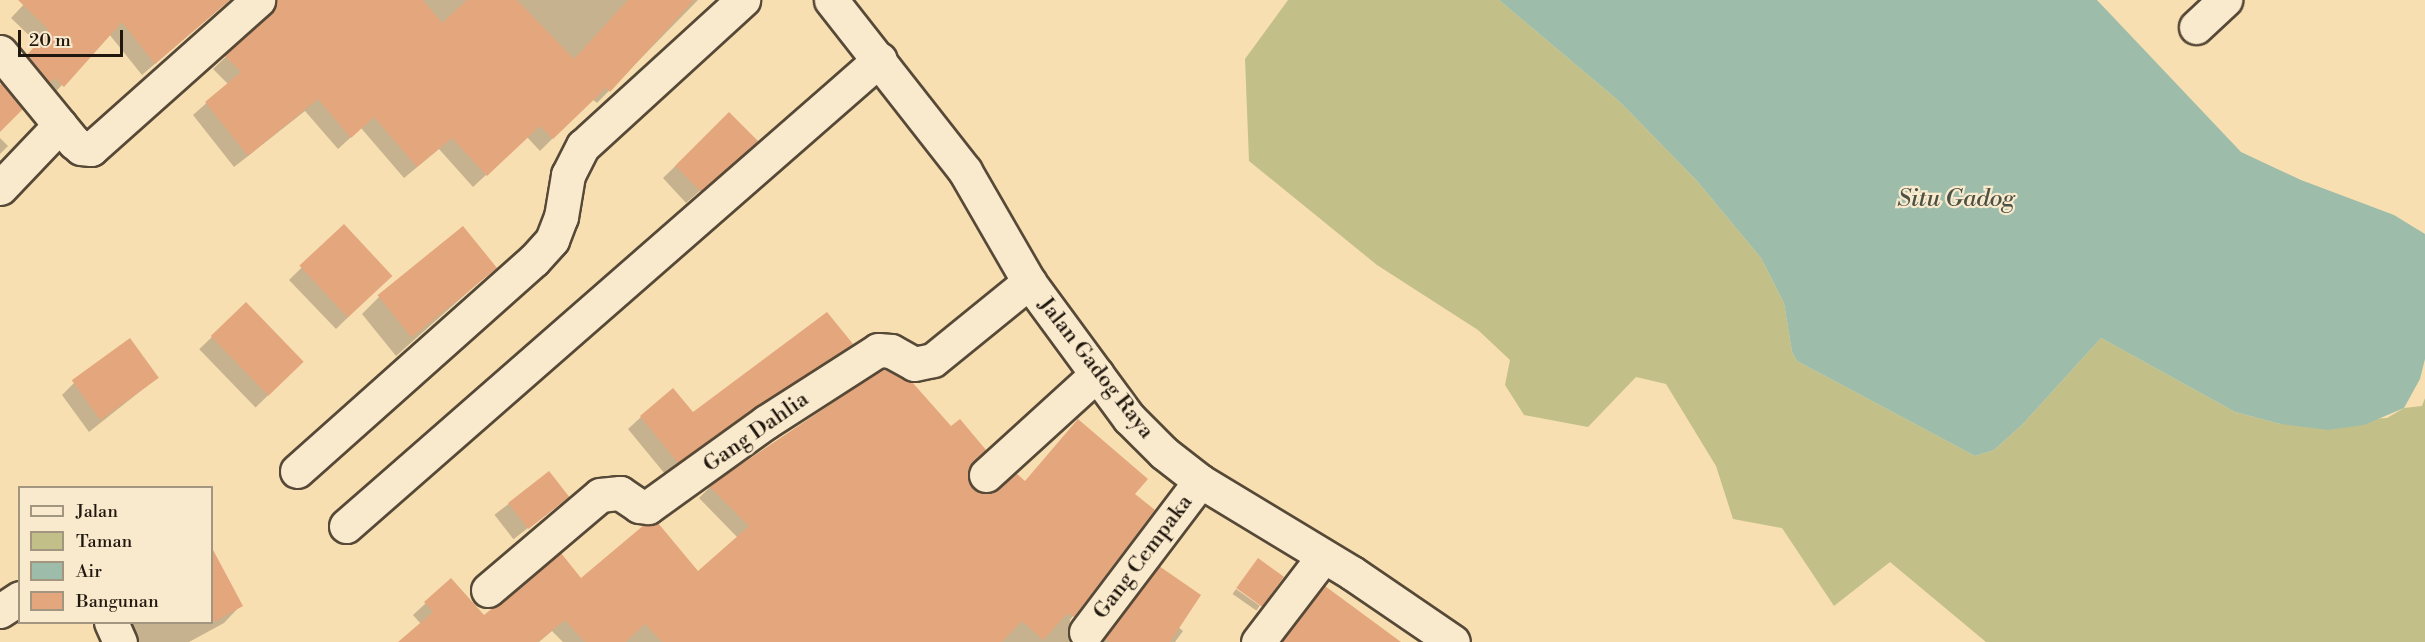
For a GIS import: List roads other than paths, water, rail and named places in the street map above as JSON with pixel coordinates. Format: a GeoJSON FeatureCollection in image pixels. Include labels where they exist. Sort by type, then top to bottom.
{"type":"FeatureCollection","features":[{"type":"Feature","properties":{"kind":"street"},"geometry":{"type":"LineString","coordinates":[[0,52],[81,148],[100,145],[133,109],[258,0]]}},
{"type":"Feature","properties":{"kind":"street"},"geometry":{"type":"LineString","coordinates":[[297,471],[534,260],[552,240],[561,216],[568,175],[583,146],[743,0]]}},
{"type":"Feature","properties":{"kind":"street","name":"Jalan Gadog Raya"},"geometry":{"type":"LineString","coordinates":[[831,0],[880,59],[965,171],[1029,282],[1129,418],[1164,453],[1200,481],[1418,614],[1453,642]]}},
{"type":"Feature","properties":{"kind":"street"},"geometry":{"type":"LineString","coordinates":[[2196,27],[2225,0]]}},
{"type":"Feature","properties":{"kind":"street"},"geometry":{"type":"LineString","coordinates":[[346,526],[880,59]]}},
{"type":"Feature","properties":{"kind":"street"},"geometry":{"type":"LineString","coordinates":[[0,188],[60,125]]}},
{"type":"Feature","properties":{"kind":"street","name":"Gang Dahlia"},"geometry":{"type":"LineString","coordinates":[[488,590],[600,495],[620,493],[639,506],[648,507],[766,422],[878,350],[891,351],[914,364],[933,360],[1029,282]]}},
{"type":"Feature","properties":{"kind":"street"},"geometry":{"type":"LineString","coordinates":[[986,474],[1097,374]]}},
{"type":"Feature","properties":{"kind":"street","name":"Gang Cempaka"},"geometry":{"type":"LineString","coordinates":[[1086,632],[1200,481]]}},
{"type":"Feature","properties":{"kind":"street"},"geometry":{"type":"LineString","coordinates":[[1258,642],[1323,557]]}},
{"type":"Feature","properties":{"kind":"street"},"geometry":{"type":"LineString","coordinates":[[0,611],[18,599]]}},
{"type":"Feature","properties":{"kind":"street"},"geometry":{"type":"LineString","coordinates":[[112,624],[120,642]]}},
{"type":"Feature","properties":{"kind":"water","name":"Situ Gadog"},"geometry":{"type":"Polygon","coordinates":[[[1499,0],[2097,0],[2241,152],[2301,180],[2394,215],[2425,234],[2425,359],[2420,379],[2404,408],[2364,425],[2328,430],[2280,424],[2235,412],[2101,338],[2023,424],[1994,450],[1975,456],[1797,361],[1792,352],[1784,303],[1761,258],[1697,181],[1620,102],[1499,0]]]}}]}
